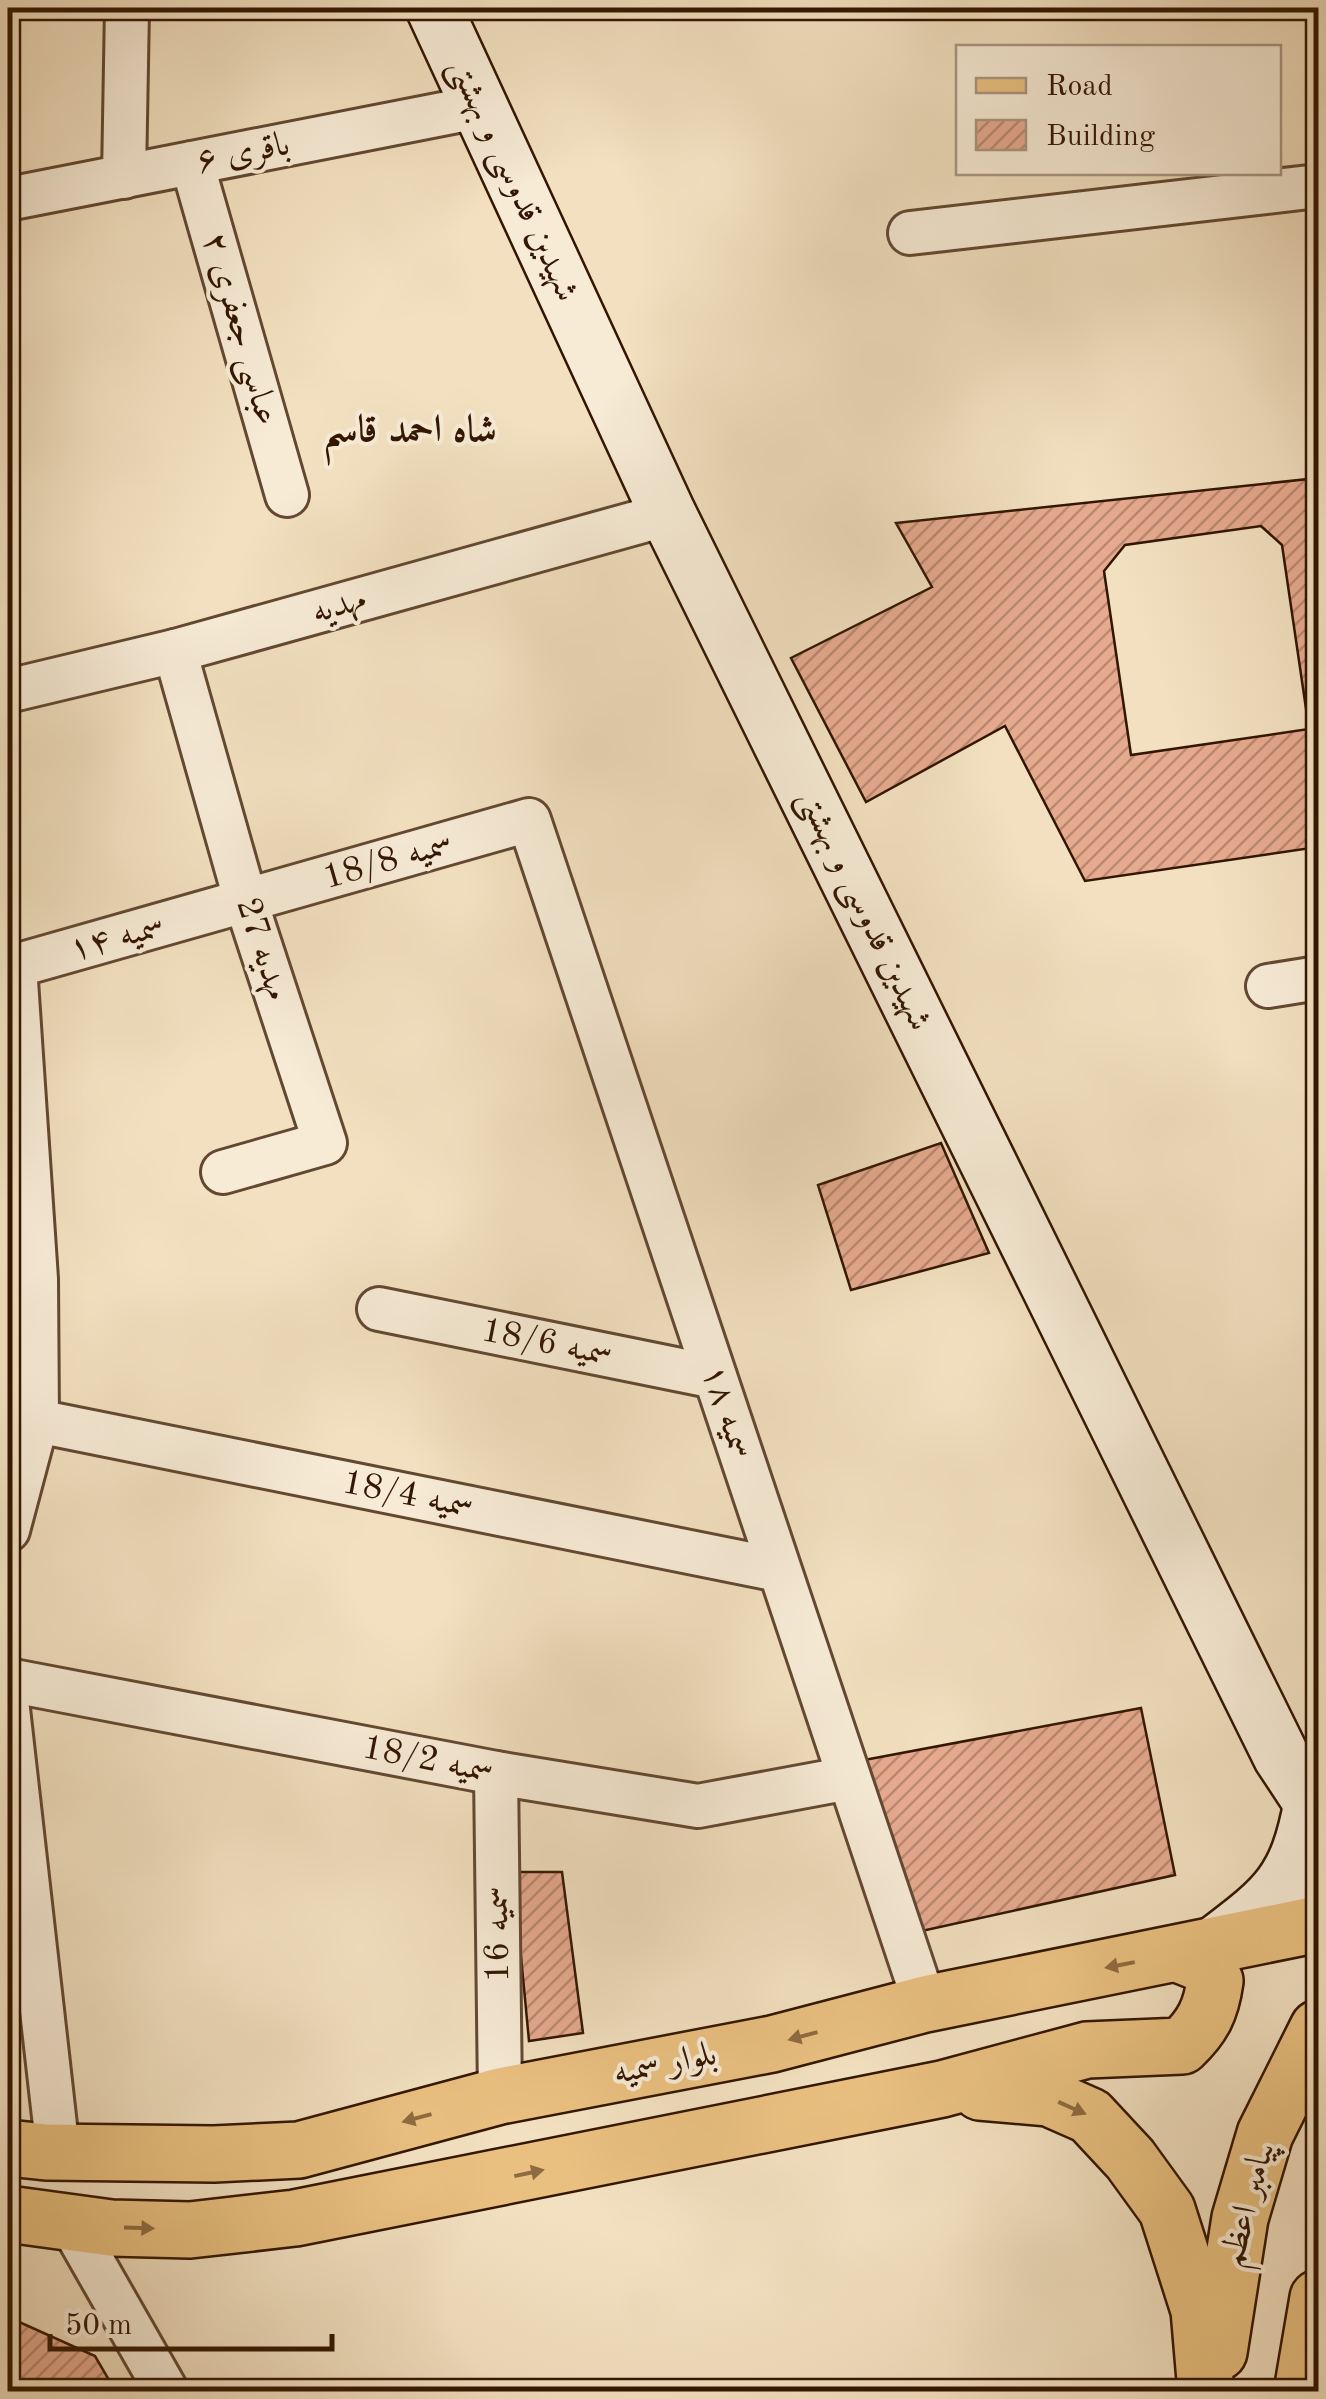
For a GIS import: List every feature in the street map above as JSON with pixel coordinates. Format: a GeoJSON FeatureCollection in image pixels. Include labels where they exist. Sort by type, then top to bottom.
{"type":"FeatureCollection","features":[{"type":"Feature","properties":{"kind":"main road","name":"بلوار سمیه"},"geometry":{"type":"LineString","coordinates":[[33,2150],[214,2154],[299,2150],[500,2096],[772,2044],[925,2004],[1318,1924]]}},
{"type":"Feature","properties":{"kind":"main road"},"geometry":{"type":"LineString","coordinates":[[8,2214],[111,2228],[190,2230],[295,2218],[942,2088],[1087,2050],[1182,2046],[1202,2026],[1212,2006],[1216,1981],[1195,1950]]}},
{"type":"Feature","properties":{"kind":"main road","name":"پیامبر اعظم"},"geometry":{"type":"LineString","coordinates":[[1214,2392],[1240,2218],[1265,2134],[1318,2028]]}},
{"type":"Feature","properties":{"kind":"main road"},"geometry":{"type":"LineString","coordinates":[[942,2088],[1049,2098],[1090,2116],[1130,2159],[1166,2210],[1172,2226],[1199,2310],[1206,2392]]}},
{"type":"Feature","properties":{"kind":"main road"},"geometry":{"type":"LineString","coordinates":[[1302,2392],[1318,2298]]}},
{"type":"Feature","properties":{"kind":"street"},"geometry":{"type":"LineString","coordinates":[[124,176],[127,8]]}},
{"type":"Feature","properties":{"kind":"street","name":"شهیدین قدوسی و بهشتی"},"geometry":{"type":"LineString","coordinates":[[434,8],[668,514],[1281,1756],[1315,1804]]}},
{"type":"Feature","properties":{"kind":"street","name":"۶ باقری"},"geometry":{"type":"LineString","coordinates":[[8,199],[478,107]]}},
{"type":"Feature","properties":{"kind":"street","name":"عباسی جعفری ۲"},"geometry":{"type":"LineString","coordinates":[[192,163],[288,494]]}},
{"type":"Feature","properties":{"kind":"street"},"geometry":{"type":"LineString","coordinates":[[910,232],[1318,186]]}},
{"type":"Feature","properties":{"kind":"street","name":"مهدیه"},"geometry":{"type":"LineString","coordinates":[[8,690],[175,651],[668,514]]}},
{"type":"Feature","properties":{"kind":"street","name":"مهدیه 27"},"geometry":{"type":"LineString","coordinates":[[175,651],[246,902],[324,1143],[223,1172]]}},
{"type":"Feature","properties":{"kind":"street","name":"سمیه 18/8"},"geometry":{"type":"LineString","coordinates":[[246,902],[529,820]]}},
{"type":"Feature","properties":{"kind":"street","name":"سمیه ۱۸"},"geometry":{"type":"LineString","coordinates":[[529,820],[925,2004]]}},
{"type":"Feature","properties":{"kind":"street","name":"سمیه ۱۴"},"geometry":{"type":"LineString","coordinates":[[8,1530],[37,1421],[22,1280],[15,966],[246,902]]}},
{"type":"Feature","properties":{"kind":"street"},"geometry":{"type":"LineString","coordinates":[[1268,986],[1318,978]]}},
{"type":"Feature","properties":{"kind":"street","name":"سمیه 18/6"},"geometry":{"type":"LineString","coordinates":[[379,1309],[715,1377]]}},
{"type":"Feature","properties":{"kind":"street","name":"سمیه 18/4"},"geometry":{"type":"LineString","coordinates":[[37,1421],[780,1570]]}},
{"type":"Feature","properties":{"kind":"street","name":"سمیه 18/2"},"geometry":{"type":"LineString","coordinates":[[8,1680],[698,1806],[849,1778]]}},
{"type":"Feature","properties":{"kind":"street"},"geometry":{"type":"LineString","coordinates":[[8,1709],[33,2150]]}},
{"type":"Feature","properties":{"kind":"street","name":"سمیه 16"},"geometry":{"type":"LineString","coordinates":[[496,1772],[500,2096]]}},
{"type":"Feature","properties":{"kind":"street"},"geometry":{"type":"LineString","coordinates":[[1195,1950],[1259,1911],[1289,1879],[1315,1804]]}},
{"type":"Feature","properties":{"kind":"street"},"geometry":{"type":"LineString","coordinates":[[70,2222],[167,2392]]}},
{"type":"Feature","properties":{"kind":"building"},"geometry":{"type":"Polygon","coordinates":[[[1318,478],[1318,847],[1085,881],[1005,726],[866,802],[791,658],[932,587],[896,523],[1318,478]],[[1261,526],[1125,545],[1104,571],[1131,755],[1309,729],[1282,545],[1261,526]]]}},
{"type":"Feature","properties":{"kind":"building"},"geometry":{"type":"Polygon","coordinates":[[[941,1143],[989,1253],[851,1290],[818,1185],[941,1143]]]}},
{"type":"Feature","properties":{"kind":"building"},"geometry":{"type":"Polygon","coordinates":[[[1141,1708],[1175,1875],[908,1934],[859,1761],[1141,1708]]]}},
{"type":"Feature","properties":{"kind":"building"},"geometry":{"type":"Polygon","coordinates":[[[513,1872],[562,1872],[583,2033],[529,2041],[513,1872]]]}},
{"type":"Feature","properties":{"kind":"building"},"geometry":{"type":"Polygon","coordinates":[[[8,2317],[95,2356],[116,2392],[8,2392],[8,2317]]]}},
{"type":"Feature","properties":{"kind":"district","name":"شاه احمد قاسم"},"geometry":{"type":"Point","coordinates":[410,431]}}]}
